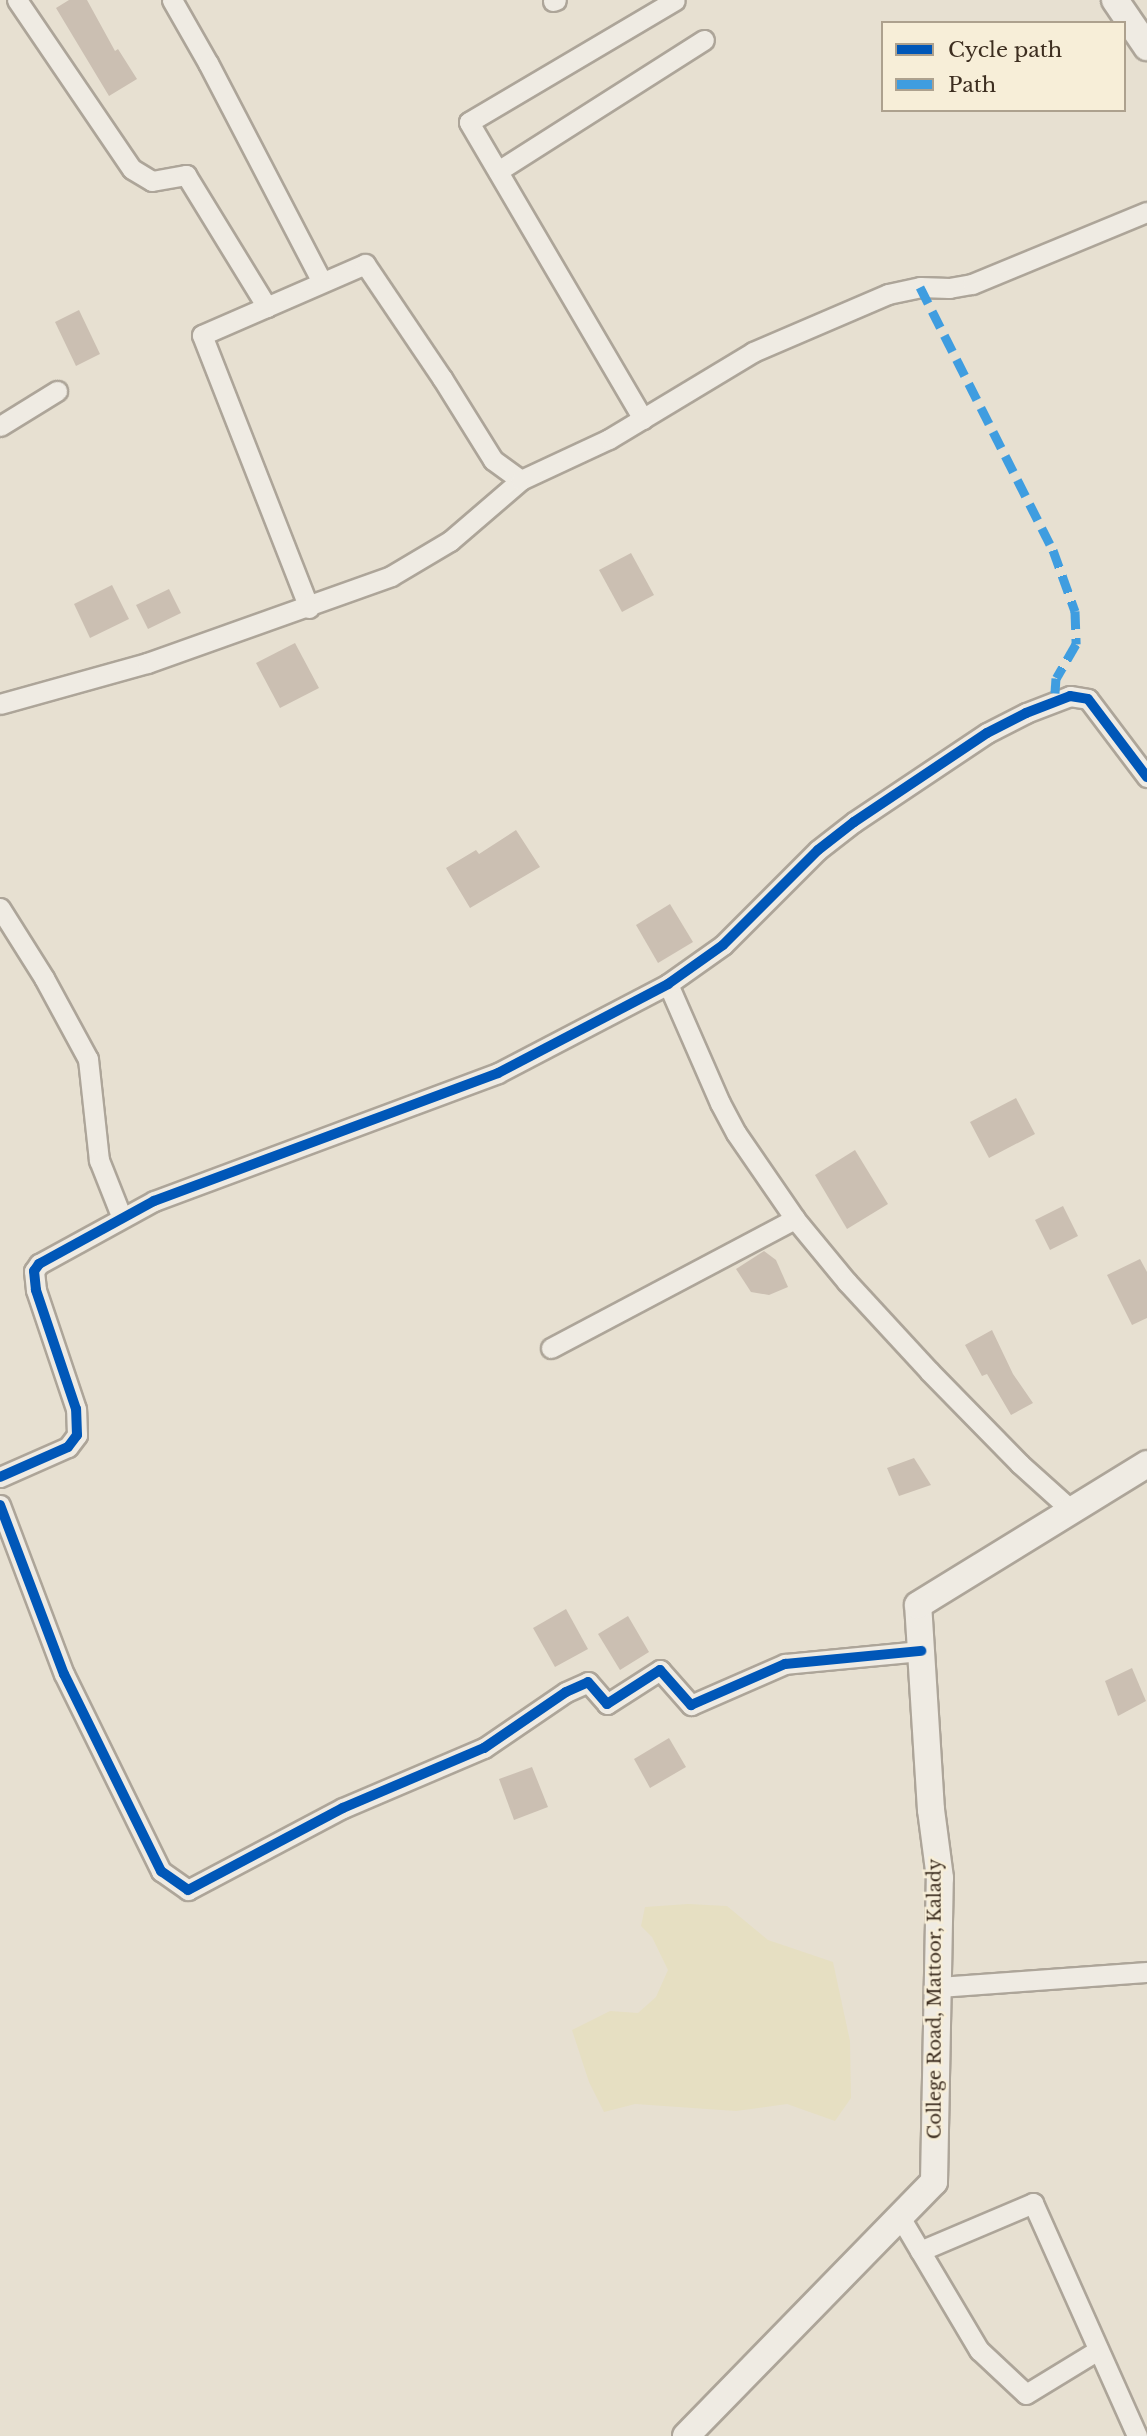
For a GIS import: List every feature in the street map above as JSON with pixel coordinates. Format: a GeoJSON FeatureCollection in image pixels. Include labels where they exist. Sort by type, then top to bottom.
{"type":"FeatureCollection","features":[{"type":"Feature","properties":{"kind":"street"},"geometry":{"type":"LineString","coordinates":[[17,0],[132,169],[152,181],[186,175],[267,307]]}},
{"type":"Feature","properties":{"kind":"street"},"geometry":{"type":"LineString","coordinates":[[172,0],[208,63],[322,282]]}},
{"type":"Feature","properties":{"kind":"street"},"geometry":{"type":"LineString","coordinates":[[643,419],[469,122],[675,0]]}},
{"type":"Feature","properties":{"kind":"street"},"geometry":{"type":"LineString","coordinates":[[1115,0],[1147,47]]}},
{"type":"Feature","properties":{"kind":"street"},"geometry":{"type":"LineString","coordinates":[[498,171],[704,40]]}},
{"type":"Feature","properties":{"kind":"street"},"geometry":{"type":"LineString","coordinates":[[0,704],[147,663],[363,588],[417,563],[450,541],[521,480],[609,439],[753,352],[888,294],[920,287],[949,288],[972,284],[1147,212]]}},
{"type":"Feature","properties":{"kind":"street"},"geometry":{"type":"LineString","coordinates":[[309,608],[202,335],[365,264],[493,460],[521,480]]}},
{"type":"Feature","properties":{"kind":"street"},"geometry":{"type":"LineString","coordinates":[[0,426],[57,391]]}},
{"type":"Feature","properties":{"kind":"street"},"geometry":{"type":"LineString","coordinates":[[0,1477],[68,1447],[77,1435],[76,1409],[43,1311],[34,1271],[45,1260],[154,1201],[322,1136],[498,1073],[668,984],[723,945],[818,850],[854,822],[987,733],[1026,713],[1070,696],[1088,699],[1147,777]]}},
{"type":"Feature","properties":{"kind":"street"},"geometry":{"type":"LineString","coordinates":[[0,908],[44,978],[88,1059],[99,1160],[122,1218]]}},
{"type":"Feature","properties":{"kind":"street"},"geometry":{"type":"LineString","coordinates":[[668,984],[720,1103],[736,1133],[795,1219],[847,1282],[929,1371],[1071,1510]]}},
{"type":"Feature","properties":{"kind":"street"},"geometry":{"type":"LineString","coordinates":[[551,1348],[795,1219]]}},
{"type":"Feature","properties":{"kind":"street","name":"College Road, Mattoor, Kalady"},"geometry":{"type":"LineString","coordinates":[[686,2436],[933,2182],[940,1878],[931,1810],[918,1605],[1147,1464]]}},
{"type":"Feature","properties":{"kind":"street"},"geometry":{"type":"LineString","coordinates":[[0,1505],[70,1686],[161,1871],[188,1890],[344,1808],[484,1748],[566,1692],[588,1682],[607,1704],[660,1670],[691,1705],[785,1664],[921,1651]]}},
{"type":"Feature","properties":{"kind":"street"},"geometry":{"type":"LineString","coordinates":[[937,1987],[1147,1972]]}},
{"type":"Feature","properties":{"kind":"street"},"geometry":{"type":"LineString","coordinates":[[920,2252],[1033,2203],[1138,2436]]}},
{"type":"Feature","properties":{"kind":"street"},"geometry":{"type":"LineString","coordinates":[[900,2217],[979,2350],[1026,2394],[1098,2350]]}},
{"type":"Feature","properties":{"kind":"shaded area"},"geometry":{"type":"Polygon","coordinates":[[[688,1904],[727,1906],[768,1940],[833,1962],[850,2041],[851,2098],[835,2121],[787,2104],[736,2111],[635,2104],[604,2112],[589,2082],[572,2030],[610,2011],[638,2013],[656,1997],[668,1970],[652,1937],[641,1926],[645,1907],[688,1904]]]}},
{"type":"Feature","properties":{"kind":"building"},"geometry":{"type":"Polygon","coordinates":[[[69,0],[87,0],[115,51],[118,49],[137,79],[109,96],[56,8],[69,0]]]}},
{"type":"Feature","properties":{"kind":"building"},"geometry":{"type":"Polygon","coordinates":[[[79,310],[100,354],[76,366],[55,322],[79,310]]]}},
{"type":"Feature","properties":{"kind":"building"},"geometry":{"type":"Polygon","coordinates":[[[631,553],[654,595],[622,612],[599,570],[631,553]]]}},
{"type":"Feature","properties":{"kind":"building"},"geometry":{"type":"Polygon","coordinates":[[[112,585],[129,619],[90,638],[74,604],[112,585]]]}},
{"type":"Feature","properties":{"kind":"building"},"geometry":{"type":"Polygon","coordinates":[[[169,589],[181,613],[148,629],[136,605],[169,589]]]}},
{"type":"Feature","properties":{"kind":"building"},"geometry":{"type":"Polygon","coordinates":[[[295,643],[319,688],[280,708],[256,663],[295,643]]]}},
{"type":"Feature","properties":{"kind":"building"},"geometry":{"type":"Polygon","coordinates":[[[516,830],[540,867],[470,908],[446,868],[476,850],[479,854],[516,830]]]}},
{"type":"Feature","properties":{"kind":"building"},"geometry":{"type":"Polygon","coordinates":[[[670,904],[693,942],[658,963],[636,925],[670,904]]]}},
{"type":"Feature","properties":{"kind":"building"},"geometry":{"type":"Polygon","coordinates":[[[1016,1098],[1035,1134],[989,1158],[970,1122],[1016,1098]]]}},
{"type":"Feature","properties":{"kind":"building"},"geometry":{"type":"Polygon","coordinates":[[[855,1150],[888,1204],[847,1229],[815,1175],[855,1150]]]}},
{"type":"Feature","properties":{"kind":"building"},"geometry":{"type":"Polygon","coordinates":[[[1063,1206],[1078,1236],[1050,1250],[1035,1220],[1063,1206]]]}},
{"type":"Feature","properties":{"kind":"building"},"geometry":{"type":"Polygon","coordinates":[[[764,1251],[776,1260],[788,1287],[769,1295],[751,1292],[736,1269],[764,1251]]]}},
{"type":"Feature","properties":{"kind":"building"},"geometry":{"type":"Polygon","coordinates":[[[1140,1259],[1147,1272],[1147,1318],[1132,1325],[1107,1275],[1140,1259]]]}},
{"type":"Feature","properties":{"kind":"building"},"geometry":{"type":"Polygon","coordinates":[[[992,1330],[1013,1374],[1033,1403],[1011,1415],[987,1374],[982,1376],[965,1345],[992,1330]]]}},
{"type":"Feature","properties":{"kind":"building"},"geometry":{"type":"Polygon","coordinates":[[[914,1458],[931,1485],[899,1496],[887,1468],[914,1458]]]}},
{"type":"Feature","properties":{"kind":"building"},"geometry":{"type":"Polygon","coordinates":[[[566,1609],[588,1649],[555,1667],[533,1628],[566,1609]]]}},
{"type":"Feature","properties":{"kind":"building"},"geometry":{"type":"Polygon","coordinates":[[[628,1616],[649,1652],[620,1670],[598,1634],[628,1616]]]}},
{"type":"Feature","properties":{"kind":"building"},"geometry":{"type":"Polygon","coordinates":[[[1132,1668],[1146,1701],[1118,1716],[1105,1681],[1132,1668]]]}},
{"type":"Feature","properties":{"kind":"building"},"geometry":{"type":"Polygon","coordinates":[[[669,1738],[686,1767],[650,1788],[634,1759],[669,1738]]]}},
{"type":"Feature","properties":{"kind":"building"},"geometry":{"type":"Polygon","coordinates":[[[532,1767],[548,1807],[514,1820],[499,1779],[532,1767]]]}},
{"type":"Feature","properties":{"kind":"marked path"},"geometry":{"type":"LineString","coordinates":[[920,287],[1053,550],[1075,611],[1076,644],[1056,678],[1055,693]]}},
{"type":"Feature","properties":{"kind":"cycle path"},"geometry":{"type":"LineString","coordinates":[[0,1477],[68,1447],[77,1435],[76,1409],[36,1290],[34,1271],[39,1264],[154,1201],[498,1073],[668,984],[723,945],[818,850],[854,822],[987,733],[1026,713],[1070,696],[1088,699],[1147,777]]}},
{"type":"Feature","properties":{"kind":"cycle path"},"geometry":{"type":"LineString","coordinates":[[0,1505],[64,1674],[161,1871],[188,1890],[343,1808],[484,1748],[566,1692],[588,1682],[607,1704],[660,1670],[691,1705],[785,1664],[921,1651]]}}]}
